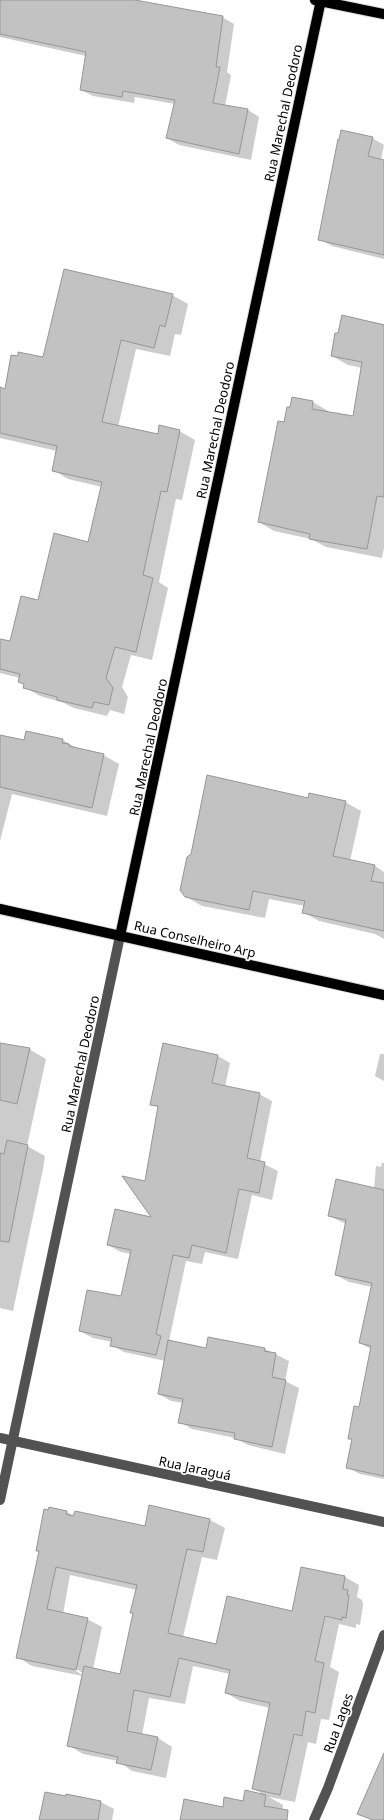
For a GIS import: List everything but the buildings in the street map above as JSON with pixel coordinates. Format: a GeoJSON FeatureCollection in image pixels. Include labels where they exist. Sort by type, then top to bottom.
{"type":"FeatureCollection","features":[{"type":"Feature","properties":{"kind":"main road"},"geometry":{"type":"LineString","coordinates":[[319,0],[384,14]]}},
{"type":"Feature","properties":{"kind":"main road","name":"Rua Marechal Deodoro"},"geometry":{"type":"LineString","coordinates":[[120,936],[319,0]]}},
{"type":"Feature","properties":{"kind":"main road","name":"Rua Conselheiro Arp"},"geometry":{"type":"LineString","coordinates":[[0,909],[384,995]]}},
{"type":"Feature","properties":{"kind":"street","name":"Rua Marechal Deodoro"},"geometry":{"type":"LineString","coordinates":[[0,1500],[120,936]]}},
{"type":"Feature","properties":{"kind":"street","name":"Rua Jaraguá"},"geometry":{"type":"LineString","coordinates":[[0,1438],[384,1522]]}},
{"type":"Feature","properties":{"kind":"street","name":"Rua Lages"},"geometry":{"type":"LineString","coordinates":[[314,1820],[328,1788],[384,1634]]}}]}
